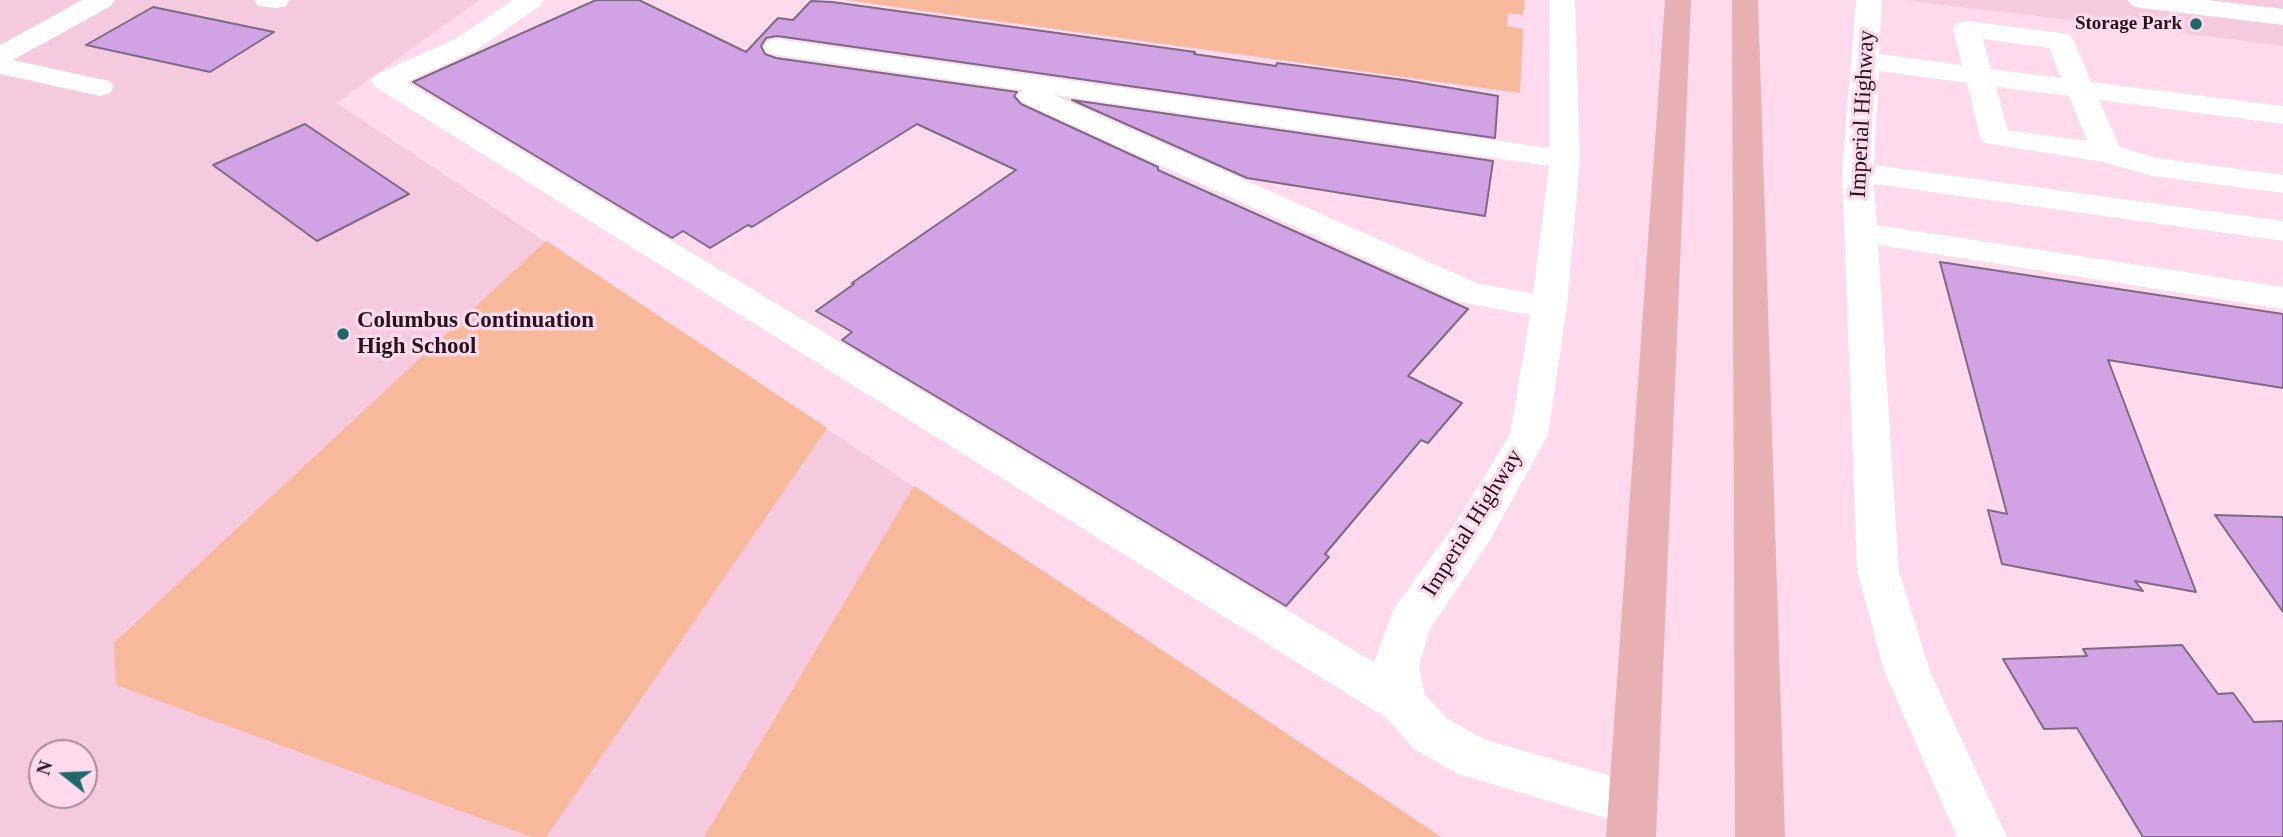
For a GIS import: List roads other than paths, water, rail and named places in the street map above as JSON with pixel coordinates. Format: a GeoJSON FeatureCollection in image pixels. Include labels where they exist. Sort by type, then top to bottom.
{"type":"FeatureCollection","features":[{"type":"Feature","properties":{"kind":"main road"},"geometry":{"type":"LineString","coordinates":[[1631,820],[1678,0]]}},
{"type":"Feature","properties":{"kind":"main road"},"geometry":{"type":"LineString","coordinates":[[1745,0],[1760,837]]}},
{"type":"Feature","properties":{"kind":"street"},"geometry":{"type":"LineString","coordinates":[[0,56],[102,0]]}},
{"type":"Feature","properties":{"kind":"street"},"geometry":{"type":"LineString","coordinates":[[267,0],[277,0]]}},
{"type":"Feature","properties":{"kind":"street"},"geometry":{"type":"LineString","coordinates":[[531,0],[465,45],[384,81],[1403,704],[1430,734],[1475,759],[1631,820]]}},
{"type":"Feature","properties":{"kind":"street","name":"Imperial Highway"},"geometry":{"type":"LineString","coordinates":[[1403,704],[1396,666],[1409,623],[1474,530],[1529,435],[1549,307],[1565,159],[1562,0]]}},
{"type":"Feature","properties":{"kind":"street","name":"Imperial Highway"},"geometry":{"type":"LineString","coordinates":[[1869,0],[1858,172],[1878,570],[1907,671],[1982,837]]}},
{"type":"Feature","properties":{"kind":"street"},"geometry":{"type":"LineString","coordinates":[[2141,0],[2283,17]]}},
{"type":"Feature","properties":{"kind":"street"},"geometry":{"type":"LineString","coordinates":[[2107,153],[2060,41],[1967,29],[1995,137],[2107,153],[2152,167],[2283,184]]}},
{"type":"Feature","properties":{"kind":"street"},"geometry":{"type":"LineString","coordinates":[[777,47],[1565,159]]}},
{"type":"Feature","properties":{"kind":"street"},"geometry":{"type":"LineString","coordinates":[[1865,61],[2283,115]]}},
{"type":"Feature","properties":{"kind":"street"},"geometry":{"type":"LineString","coordinates":[[0,66],[100,87]]}},
{"type":"Feature","properties":{"kind":"street"},"geometry":{"type":"LineString","coordinates":[[992,78],[1471,294],[1549,307]]}},
{"type":"Feature","properties":{"kind":"street"},"geometry":{"type":"LineString","coordinates":[[1858,172],[2283,231]]}},
{"type":"Feature","properties":{"kind":"street"},"geometry":{"type":"LineString","coordinates":[[1859,232],[2283,298]]}},
{"type":"Feature","properties":{"kind":"place","name":"Storage Park"},"geometry":{"type":"Point","coordinates":[2196,24]}},
{"type":"Feature","properties":{"kind":"place","name":"Columbus Continuation High School"},"geometry":{"type":"Point","coordinates":[343,334]}}]}
